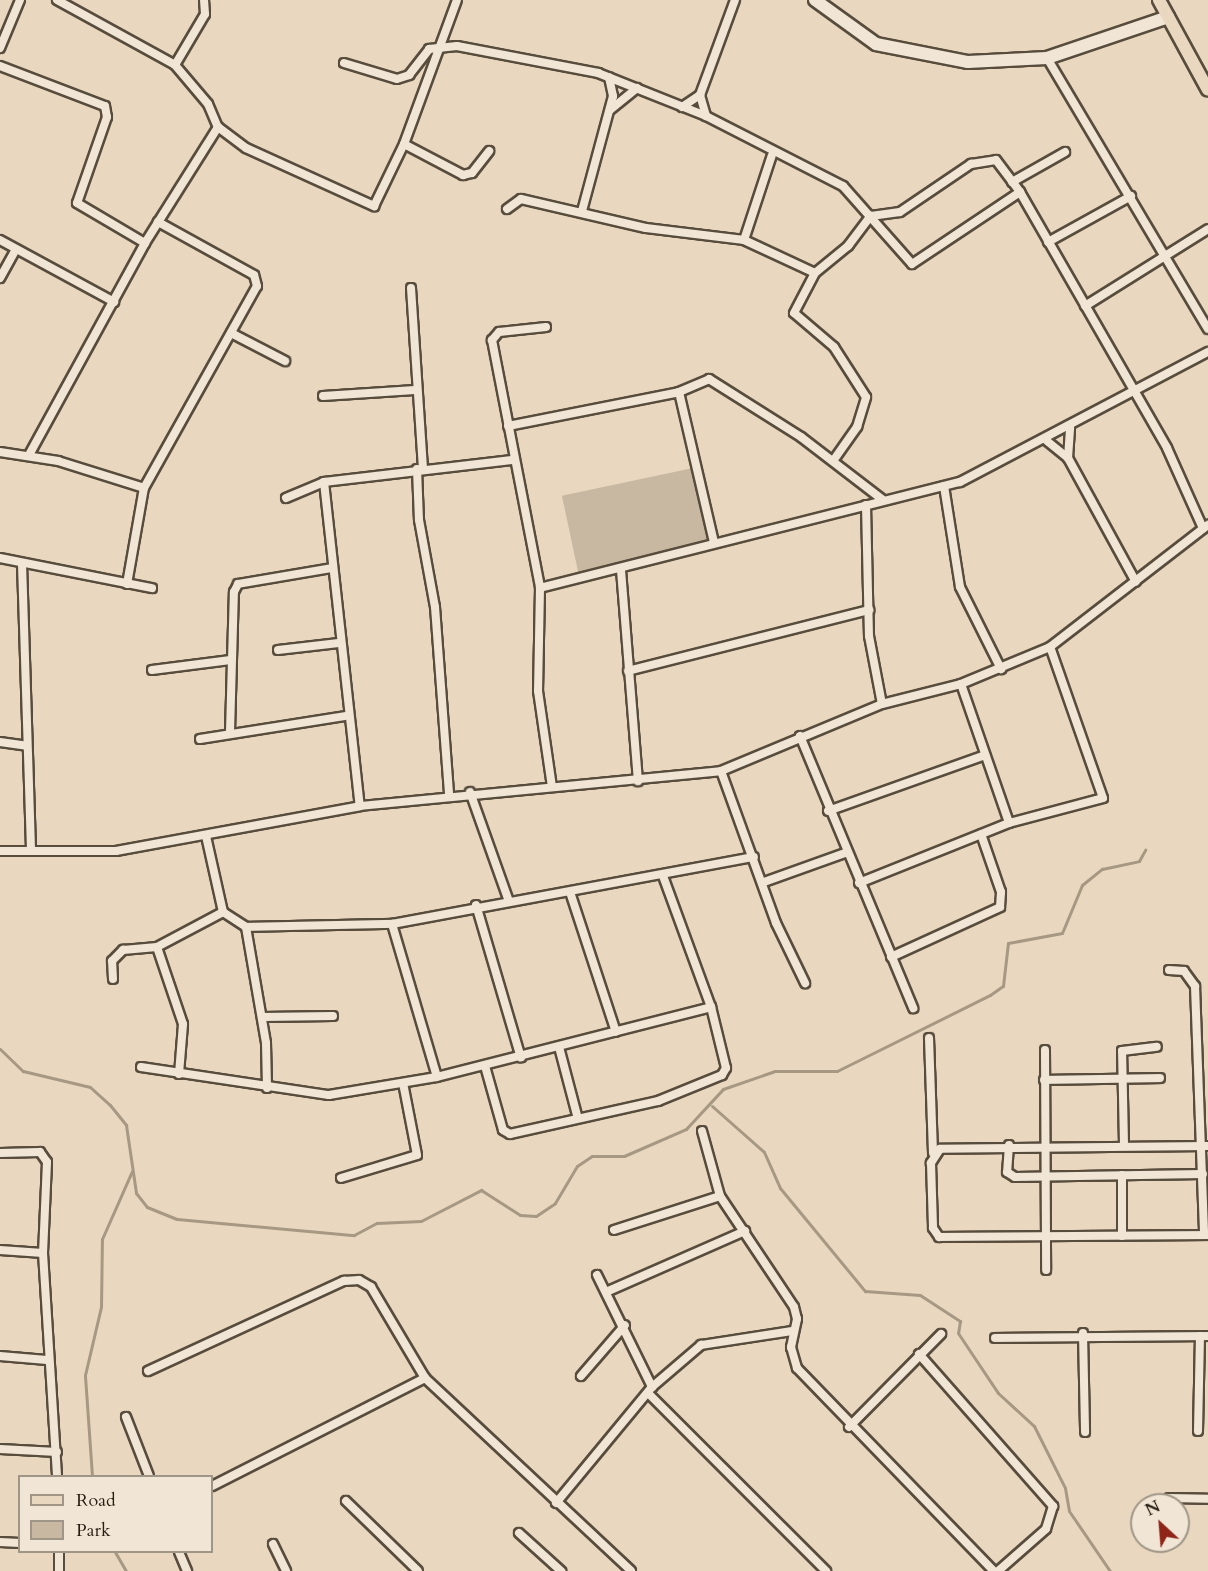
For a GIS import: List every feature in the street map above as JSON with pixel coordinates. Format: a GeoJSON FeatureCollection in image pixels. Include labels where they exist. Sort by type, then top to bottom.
{"type":"FeatureCollection","features":[{"type":"Feature","properties":{"kind":"main road"},"geometry":{"type":"LineString","coordinates":[[1159,0],[1208,90]]}},
{"type":"Feature","properties":{"kind":"street"},"geometry":{"type":"LineString","coordinates":[[0,48],[20,0]]}},
{"type":"Feature","properties":{"kind":"street"},"geometry":{"type":"LineString","coordinates":[[57,0],[175,65],[208,104],[218,127],[246,148],[368,205],[380,203],[404,144],[437,47],[457,0]]}},
{"type":"Feature","properties":{"kind":"street"},"geometry":{"type":"LineString","coordinates":[[175,65],[205,14],[204,0]]}},
{"type":"Feature","properties":{"kind":"street"},"geometry":{"type":"LineString","coordinates":[[682,107],[700,95],[735,0]]}},
{"type":"Feature","properties":{"kind":"street"},"geometry":{"type":"LineString","coordinates":[[815,0],[861,37],[892,50],[968,62],[1047,58],[1168,17]]}},
{"type":"Feature","properties":{"kind":"street"},"geometry":{"type":"LineString","coordinates":[[344,63],[397,79],[437,47],[478,48],[609,77],[706,116],[772,154],[843,186],[912,264],[1020,192]]}},
{"type":"Feature","properties":{"kind":"street"},"geometry":{"type":"LineString","coordinates":[[1047,58],[1208,328]]}},
{"type":"Feature","properties":{"kind":"street"},"geometry":{"type":"LineString","coordinates":[[0,66],[105,106],[107,117],[77,203],[145,243]]}},
{"type":"Feature","properties":{"kind":"street"},"geometry":{"type":"LineString","coordinates":[[582,212],[609,110],[609,77]]}},
{"type":"Feature","properties":{"kind":"street"},"geometry":{"type":"LineString","coordinates":[[609,110],[637,88]]}},
{"type":"Feature","properties":{"kind":"street"},"geometry":{"type":"LineString","coordinates":[[700,95],[706,116]]}},
{"type":"Feature","properties":{"kind":"street"},"geometry":{"type":"LineString","coordinates":[[29,455],[145,243],[218,127]]}},
{"type":"Feature","properties":{"kind":"street"},"geometry":{"type":"LineString","coordinates":[[404,144],[463,175],[472,173],[489,151]]}},
{"type":"Feature","properties":{"kind":"street"},"geometry":{"type":"LineString","coordinates":[[1012,182],[1065,152]]}},
{"type":"Feature","properties":{"kind":"street"},"geometry":{"type":"LineString","coordinates":[[744,240],[772,154]]}},
{"type":"Feature","properties":{"kind":"street"},"geometry":{"type":"LineString","coordinates":[[0,851],[116,850],[206,836],[360,806],[470,792],[638,781],[721,771],[800,736],[882,704],[961,684],[1050,647],[1205,526],[1136,394],[1020,192],[996,160],[979,161],[900,212],[871,216],[848,246],[815,273],[795,318],[834,347],[866,397],[856,427],[833,461]]}},
{"type":"Feature","properties":{"kind":"street"},"geometry":{"type":"LineString","coordinates":[[1048,242],[1131,196]]}},
{"type":"Feature","properties":{"kind":"street"},"geometry":{"type":"LineString","coordinates":[[507,209],[521,199],[646,228],[744,240],[815,273]]}},
{"type":"Feature","properties":{"kind":"street"},"geometry":{"type":"LineString","coordinates":[[127,584],[144,488],[257,286],[256,277],[158,222]]}},
{"type":"Feature","properties":{"kind":"street"},"geometry":{"type":"LineString","coordinates":[[1084,306],[1208,229]]}},
{"type":"Feature","properties":{"kind":"street"},"geometry":{"type":"LineString","coordinates":[[0,240],[114,302]]}},
{"type":"Feature","properties":{"kind":"street"},"geometry":{"type":"LineString","coordinates":[[0,278],[16,249]]}},
{"type":"Feature","properties":{"kind":"street"},"geometry":{"type":"LineString","coordinates":[[411,288],[420,469],[419,520],[435,607],[449,795]]}},
{"type":"Feature","properties":{"kind":"street"},"geometry":{"type":"LineString","coordinates":[[546,327],[493,337],[512,460],[540,588],[538,691],[552,787]]}},
{"type":"Feature","properties":{"kind":"street"},"geometry":{"type":"LineString","coordinates":[[231,333],[285,361]]}},
{"type":"Feature","properties":{"kind":"street"},"geometry":{"type":"LineString","coordinates":[[540,588],[621,570],[714,543],[944,486],[1047,441],[1136,394],[1208,352]]}},
{"type":"Feature","properties":{"kind":"street"},"geometry":{"type":"LineString","coordinates":[[508,426],[679,392],[709,379],[833,461],[883,500]]}},
{"type":"Feature","properties":{"kind":"street"},"geometry":{"type":"LineString","coordinates":[[323,396],[416,390]]}},
{"type":"Feature","properties":{"kind":"street"},"geometry":{"type":"LineString","coordinates":[[679,392],[714,543]]}},
{"type":"Feature","properties":{"kind":"street"},"geometry":{"type":"LineString","coordinates":[[1068,458],[1070,428]]}},
{"type":"Feature","properties":{"kind":"street"},"geometry":{"type":"LineString","coordinates":[[1047,441],[1068,458],[1136,582]]}},
{"type":"Feature","properties":{"kind":"street"},"geometry":{"type":"LineString","coordinates":[[0,452],[29,455],[144,488]]}},
{"type":"Feature","properties":{"kind":"street"},"geometry":{"type":"LineString","coordinates":[[286,498],[324,482],[512,460]]}},
{"type":"Feature","properties":{"kind":"street"},"geometry":{"type":"LineString","coordinates":[[324,482],[346,716],[360,806]]}},
{"type":"Feature","properties":{"kind":"street"},"geometry":{"type":"LineString","coordinates":[[944,486],[960,587],[1001,669]]}},
{"type":"Feature","properties":{"kind":"street"},"geometry":{"type":"LineString","coordinates":[[866,506],[869,610],[882,704]]}},
{"type":"Feature","properties":{"kind":"street"},"geometry":{"type":"LineString","coordinates":[[0,558],[152,588]]}},
{"type":"Feature","properties":{"kind":"street"},"geometry":{"type":"LineString","coordinates":[[22,563],[31,851]]}},
{"type":"Feature","properties":{"kind":"street"},"geometry":{"type":"LineString","coordinates":[[230,732],[230,660],[238,584],[332,568]]}},
{"type":"Feature","properties":{"kind":"street"},"geometry":{"type":"LineString","coordinates":[[621,570],[638,781]]}},
{"type":"Feature","properties":{"kind":"street"},"geometry":{"type":"LineString","coordinates":[[628,671],[869,610]]}},
{"type":"Feature","properties":{"kind":"street"},"geometry":{"type":"LineString","coordinates":[[278,650],[339,643]]}},
{"type":"Feature","properties":{"kind":"street"},"geometry":{"type":"LineString","coordinates":[[859,883],[1009,823],[1103,798],[1050,647]]}},
{"type":"Feature","properties":{"kind":"street"},"geometry":{"type":"LineString","coordinates":[[152,670],[230,660]]}},
{"type":"Feature","properties":{"kind":"street"},"geometry":{"type":"LineString","coordinates":[[961,684],[1009,823]]}},
{"type":"Feature","properties":{"kind":"street"},"geometry":{"type":"LineString","coordinates":[[200,739],[230,732],[346,716]]}},
{"type":"Feature","properties":{"kind":"street"},"geometry":{"type":"LineString","coordinates":[[800,736],[845,853],[913,1008]]}},
{"type":"Feature","properties":{"kind":"street"},"geometry":{"type":"LineString","coordinates":[[0,742],[27,746]]}},
{"type":"Feature","properties":{"kind":"street"},"geometry":{"type":"LineString","coordinates":[[828,811],[985,755]]}},
{"type":"Feature","properties":{"kind":"street"},"geometry":{"type":"LineString","coordinates":[[721,771],[764,882],[776,923],[805,983]]}},
{"type":"Feature","properties":{"kind":"street"},"geometry":{"type":"LineString","coordinates":[[470,792],[508,899]]}},
{"type":"Feature","properties":{"kind":"street"},"geometry":{"type":"LineString","coordinates":[[891,957],[1000,907],[1000,892],[981,834]]}},
{"type":"Feature","properties":{"kind":"street"},"geometry":{"type":"LineString","coordinates":[[206,836],[223,912],[246,927],[392,924],[508,899],[570,892],[754,857]]}},
{"type":"Feature","properties":{"kind":"street"},"geometry":{"type":"LineString","coordinates":[[764,882],[845,853]]}},
{"type":"Feature","properties":{"kind":"street"},"geometry":{"type":"LineString","coordinates":[[485,1066],[505,1134],[577,1116],[658,1101],[722,1075],[726,1068],[711,1008],[663,876]]}},
{"type":"Feature","properties":{"kind":"street"},"geometry":{"type":"LineString","coordinates":[[570,892],[616,1032]]}},
{"type":"Feature","properties":{"kind":"street"},"geometry":{"type":"LineString","coordinates":[[476,905],[521,1058]]}},
{"type":"Feature","properties":{"kind":"street"},"geometry":{"type":"LineString","coordinates":[[113,979],[112,961],[123,950],[157,947],[223,912]]}},
{"type":"Feature","properties":{"kind":"street"},"geometry":{"type":"LineString","coordinates":[[392,924],[437,1077]]}},
{"type":"Feature","properties":{"kind":"street"},"geometry":{"type":"LineString","coordinates":[[246,927],[263,1017],[267,1088]]}},
{"type":"Feature","properties":{"kind":"street"},"geometry":{"type":"LineString","coordinates":[[157,947],[183,1024],[179,1074]]}},
{"type":"Feature","properties":{"kind":"street"},"geometry":{"type":"LineString","coordinates":[[929,1038],[934,1234],[1206,1235],[1203,1174],[1206,1145],[1195,986],[1184,971],[1168,970]]}},
{"type":"Feature","properties":{"kind":"street"},"geometry":{"type":"LineString","coordinates":[[141,1067],[267,1088],[329,1095],[437,1077],[521,1058],[711,1008]]}},
{"type":"Feature","properties":{"kind":"street"},"geometry":{"type":"LineString","coordinates":[[263,1017],[333,1016]]}},
{"type":"Feature","properties":{"kind":"street"},"geometry":{"type":"LineString","coordinates":[[559,1047],[577,1116]]}},
{"type":"Feature","properties":{"kind":"street"},"geometry":{"type":"LineString","coordinates":[[1124,1144],[1123,1049],[1157,1047]]}},
{"type":"Feature","properties":{"kind":"street"},"geometry":{"type":"LineString","coordinates":[[1045,1050],[1046,1145],[1042,1235],[1046,1270]]}},
{"type":"Feature","properties":{"kind":"street"},"geometry":{"type":"LineString","coordinates":[[1044,1080],[1160,1078]]}},
{"type":"Feature","properties":{"kind":"street"},"geometry":{"type":"LineString","coordinates":[[341,1178],[417,1155],[403,1083]]}},
{"type":"Feature","properties":{"kind":"street"},"geometry":{"type":"LineString","coordinates":[[702,1131],[720,1196],[794,1307],[793,1331],[797,1368],[849,1427],[996,1571],[1046,1529],[1053,1506],[918,1354]]}},
{"type":"Feature","properties":{"kind":"street"},"geometry":{"type":"LineString","coordinates":[[933,1153],[1009,1145],[1206,1145]]}},
{"type":"Feature","properties":{"kind":"street"},"geometry":{"type":"LineString","coordinates":[[1009,1145],[1008,1176],[1203,1174]]}},
{"type":"Feature","properties":{"kind":"street"},"geometry":{"type":"LineString","coordinates":[[0,1153],[46,1155],[43,1253],[47,1360],[57,1452],[57,1475]]}},
{"type":"Feature","properties":{"kind":"street"},"geometry":{"type":"LineString","coordinates":[[1122,1175],[1122,1236]]}},
{"type":"Feature","properties":{"kind":"street"},"geometry":{"type":"LineString","coordinates":[[614,1230],[720,1196]]}},
{"type":"Feature","properties":{"kind":"street"},"geometry":{"type":"LineString","coordinates":[[606,1292],[745,1232]]}},
{"type":"Feature","properties":{"kind":"street"},"geometry":{"type":"LineString","coordinates":[[0,1250],[43,1253]]}},
{"type":"Feature","properties":{"kind":"street"},"geometry":{"type":"LineString","coordinates":[[597,1275],[625,1325],[650,1390],[826,1571]]}},
{"type":"Feature","properties":{"kind":"street"},"geometry":{"type":"LineString","coordinates":[[148,1371],[344,1281],[359,1280],[371,1287],[425,1378],[631,1571]]}},
{"type":"Feature","properties":{"kind":"street"},"geometry":{"type":"LineString","coordinates":[[581,1376],[625,1325]]}},
{"type":"Feature","properties":{"kind":"street"},"geometry":{"type":"LineString","coordinates":[[556,1503],[650,1390],[701,1345],[793,1331]]}},
{"type":"Feature","properties":{"kind":"street"},"geometry":{"type":"LineString","coordinates":[[849,1427],[918,1354],[941,1334]]}},
{"type":"Feature","properties":{"kind":"street"},"geometry":{"type":"LineString","coordinates":[[1083,1334],[1085,1432]]}},
{"type":"Feature","properties":{"kind":"street"},"geometry":{"type":"LineString","coordinates":[[995,1338],[1083,1334],[1204,1336],[1198,1431]]}},
{"type":"Feature","properties":{"kind":"street"},"geometry":{"type":"LineString","coordinates":[[0,1356],[47,1360]]}},
{"type":"Feature","properties":{"kind":"street"},"geometry":{"type":"LineString","coordinates":[[213,1485],[425,1378]]}},
{"type":"Feature","properties":{"kind":"street"},"geometry":{"type":"LineString","coordinates":[[126,1417],[149,1475]]}},
{"type":"Feature","properties":{"kind":"street"},"geometry":{"type":"LineString","coordinates":[[0,1449],[57,1452]]}},
{"type":"Feature","properties":{"kind":"street"},"geometry":{"type":"LineString","coordinates":[[1190,1499],[1208,1499]]}},
{"type":"Feature","properties":{"kind":"street"},"geometry":{"type":"LineString","coordinates":[[346,1501],[418,1571]]}},
{"type":"Feature","properties":{"kind":"street"},"geometry":{"type":"LineString","coordinates":[[519,1533],[561,1571]]}},
{"type":"Feature","properties":{"kind":"street"},"geometry":{"type":"LineString","coordinates":[[0,1542],[18,1543]]}},
{"type":"Feature","properties":{"kind":"street"},"geometry":{"type":"LineString","coordinates":[[273,1544],[286,1571]]}},
{"type":"Feature","properties":{"kind":"street"},"geometry":{"type":"LineString","coordinates":[[59,1553],[59,1571]]}},
{"type":"Feature","properties":{"kind":"street"},"geometry":{"type":"LineString","coordinates":[[180,1553],[187,1571]]}},
{"type":"Feature","properties":{"kind":"green space"},"geometry":{"type":"Polygon","coordinates":[[[693,468],[710,546],[579,574],[562,496],[693,468]]]}},
{"type":"Feature","properties":{"kind":"waterway"},"geometry":{"type":"LineString","coordinates":[[0,1049],[23,1071],[90,1087],[110,1105],[126,1125],[136,1193],[147,1207],[177,1219],[354,1235],[377,1223],[421,1221],[481,1190],[520,1215],[536,1216],[555,1203],[577,1166],[592,1156],[624,1156],[686,1129],[723,1089],[775,1071],[837,1071],[990,995],[1003,986],[1008,943],[1062,933],[1082,885],[1102,869],[1139,861],[1145,850]]}},
{"type":"Feature","properties":{"kind":"waterway"},"geometry":{"type":"LineString","coordinates":[[712,1106],[764,1152],[780,1188],[865,1291],[920,1295],[960,1321],[958,1333],[998,1393],[1034,1426],[1065,1488],[1069,1511],[1110,1571]]}},
{"type":"Feature","properties":{"kind":"waterway"},"geometry":{"type":"LineString","coordinates":[[92,1475],[85,1375],[101,1307],[102,1239],[132,1171]]}},
{"type":"Feature","properties":{"kind":"waterway"},"geometry":{"type":"LineString","coordinates":[[116,1553],[126,1571]]}}]}
